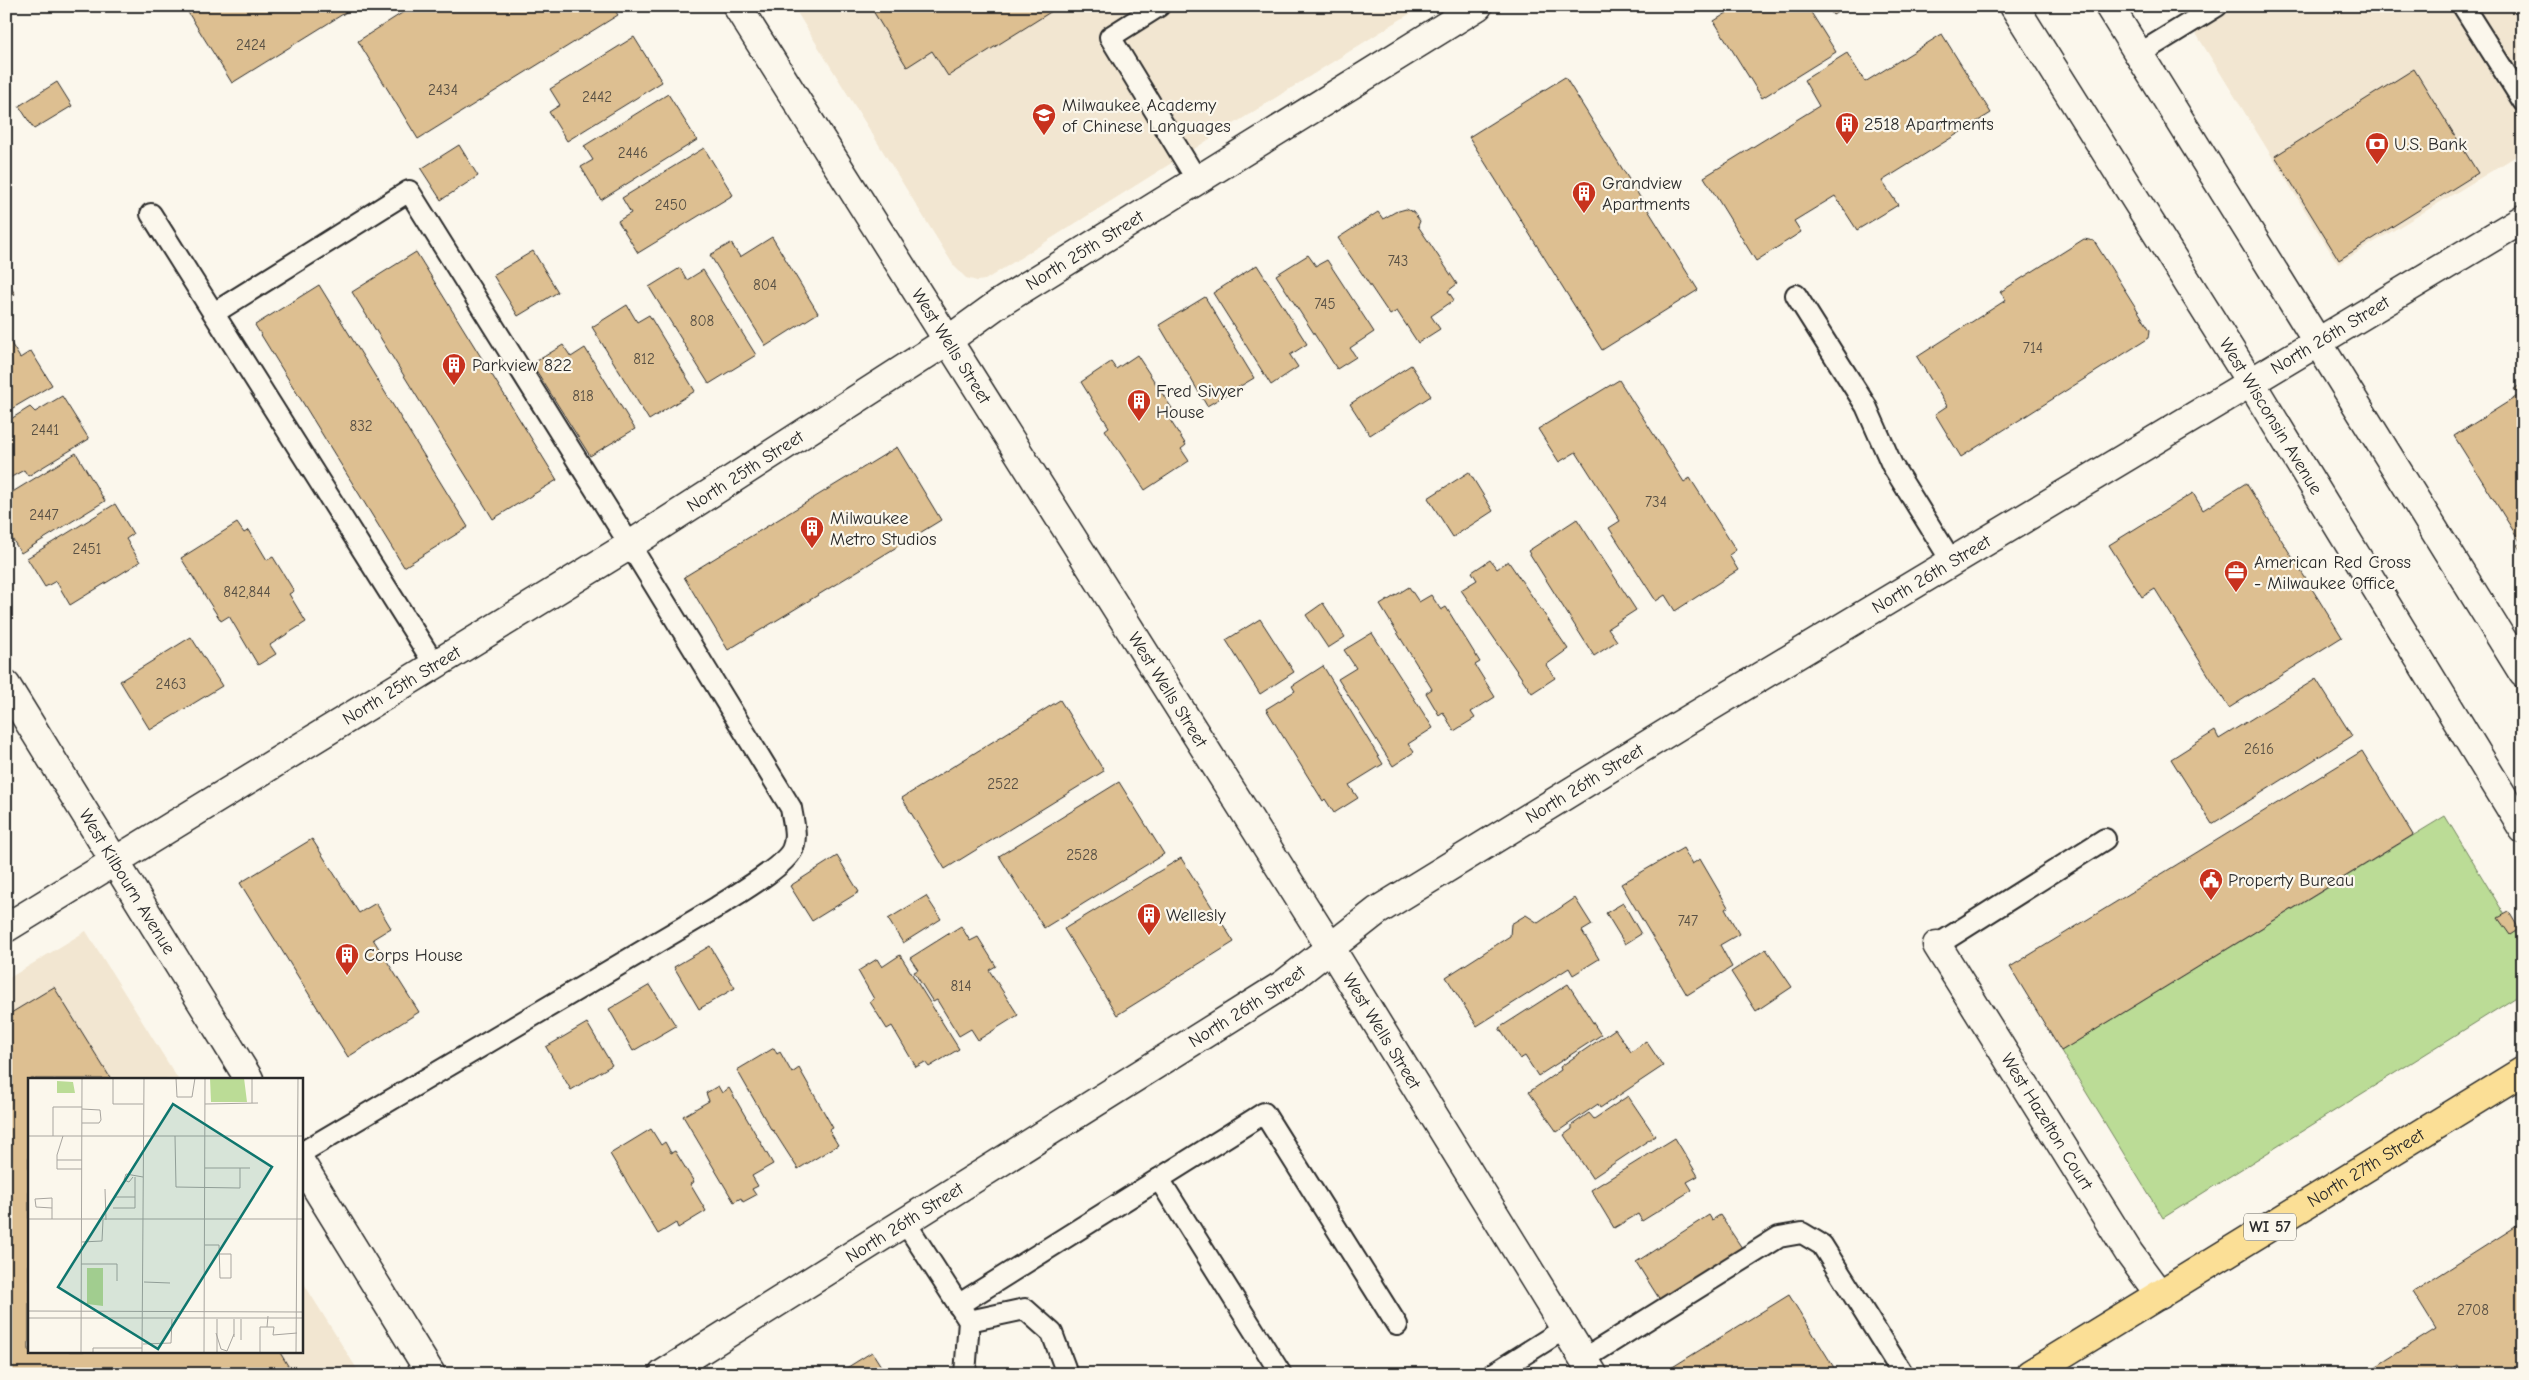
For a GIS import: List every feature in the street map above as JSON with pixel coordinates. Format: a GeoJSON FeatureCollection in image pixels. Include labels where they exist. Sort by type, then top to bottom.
{"type":"FeatureCollection","features":[{"type":"Feature","properties":{"kind":"main road","name":"North 27th Street"},"geometry":{"type":"LineString","coordinates":[[2030,1374],[2160,1296],[2523,1071]]}},
{"type":"Feature","properties":{"kind":"street","name":"West Wells Street"},"geometry":{"type":"LineString","coordinates":[[737,6],[1330,947],[1588,1366]]}},
{"type":"Feature","properties":{"kind":"street","name":"North 25th Street"},"geometry":{"type":"LineString","coordinates":[[6,928],[630,545],[947,341],[998,304],[1478,6]]}},
{"type":"Feature","properties":{"kind":"street","name":"West Wisconsin Avenue"},"geometry":{"type":"LineString","coordinates":[[2014,6],[2251,383],[2523,829]]}},
{"type":"Feature","properties":{"kind":"street"},"geometry":{"type":"LineString","coordinates":[[2109,6],[2523,674]]}},
{"type":"Feature","properties":{"kind":"street","name":"North 26th Street"},"geometry":{"type":"LineString","coordinates":[[663,1374],[1284,984],[1377,910],[2523,218]]}},
{"type":"Feature","properties":{"kind":"street","name":"West Kilbourn Avenue"},"geometry":{"type":"LineString","coordinates":[[6,685],[249,1078]]}},
{"type":"Feature","properties":{"kind":"street","name":"West Hazelton Court"},"geometry":{"type":"LineString","coordinates":[[1937,945],[2129,1253],[2160,1296]]}},
{"type":"Feature","properties":{"kind":"street"},"geometry":{"type":"LineString","coordinates":[[302,1165],[431,1374]]}},
{"type":"Feature","properties":{"kind":"lane"},"geometry":{"type":"LineString","coordinates":[[1159,6],[1110,37],[1197,180]]}},
{"type":"Feature","properties":{"kind":"lane"},"geometry":{"type":"LineString","coordinates":[[2139,54],[2217,6]]}},
{"type":"Feature","properties":{"kind":"lane"},"geometry":{"type":"LineString","coordinates":[[2463,6],[2523,101]]}},
{"type":"Feature","properties":{"kind":"lane"},"geometry":{"type":"LineString","coordinates":[[214,312],[409,191],[630,545],[791,808],[795,830],[792,850],[779,865],[717,906],[302,1152]]}},
{"type":"Feature","properties":{"kind":"lane"},"geometry":{"type":"LineString","coordinates":[[151,214],[436,665]]}},
{"type":"Feature","properties":{"kind":"lane"},"geometry":{"type":"LineString","coordinates":[[1796,296],[1866,406],[1892,465],[1952,562]]}},
{"type":"Feature","properties":{"kind":"lane"},"geometry":{"type":"LineString","coordinates":[[1937,945],[2105,839]]}},
{"type":"Feature","properties":{"kind":"lane"},"geometry":{"type":"LineString","coordinates":[[964,1313],[1159,1179],[1264,1113],[1397,1326]]}},
{"type":"Feature","properties":{"kind":"lane"},"geometry":{"type":"LineString","coordinates":[[1159,1179],[1281,1374]]}},
{"type":"Feature","properties":{"kind":"lane"},"geometry":{"type":"LineString","coordinates":[[905,1222],[964,1313],[965,1374]]}},
{"type":"Feature","properties":{"kind":"lane"},"geometry":{"type":"LineString","coordinates":[[1588,1366],[1779,1237],[1802,1233],[1822,1245],[1903,1374]]}},
{"type":"Feature","properties":{"kind":"lane"},"geometry":{"type":"LineString","coordinates":[[964,1313],[1025,1309],[1052,1333],[1065,1368],[1063,1374]]}},
{"type":"Feature","properties":{"kind":"lane"},"geometry":{"type":"LineString","coordinates":[[1493,1374],[1564,1329]]}},
{"type":"Feature","properties":{"kind":"shaded area","name":"Milwaukee Academy of Chinese Languages"},"geometry":{"type":"Polygon","coordinates":[[[793,6],[1422,6],[985,280],[977,281],[966,278],[954,266],[793,6]]]}},
{"type":"Feature","properties":{"kind":"shaded area"},"geometry":{"type":"Polygon","coordinates":[[[2179,6],[2523,6],[2523,152],[2338,264],[2179,6]]]}},
{"type":"Feature","properties":{"kind":"shaded area"},"geometry":{"type":"Polygon","coordinates":[[[86,931],[177,1078],[28,1078],[28,1352],[302,1352],[302,1281],[360,1374],[6,1374],[6,980],[86,931]]]}},
{"type":"Feature","properties":{"kind":"green space"},"geometry":{"type":"Polygon","coordinates":[[[2445,816],[2523,945],[2523,993],[2163,1218],[2061,1051],[2445,816]]]}},
{"type":"Feature","properties":{"kind":"building"},"geometry":{"type":"Polygon","coordinates":[[[184,6],[356,6],[232,83],[184,6]]]}},
{"type":"Feature","properties":{"kind":"building"},"geometry":{"type":"Polygon","coordinates":[[[413,6],[612,6],[618,15],[418,139],[358,41],[413,6]]]}},
{"type":"Feature","properties":{"kind":"building"},"geometry":{"type":"Polygon","coordinates":[[[870,6],[1060,6],[948,76],[932,51],[907,67],[870,6]]]}},
{"type":"Feature","properties":{"kind":"building"},"geometry":{"type":"Polygon","coordinates":[[[1738,6],[1807,6],[1836,52],[1762,98],[1714,21],[1738,6]]]}},
{"type":"Feature","properties":{"kind":"building"},"geometry":{"type":"Polygon","coordinates":[[[1827,6],[1848,6],[1833,15],[1827,6]]]}},
{"type":"Feature","properties":{"kind":"building","name":"2518 Apartments"},"geometry":{"type":"Polygon","coordinates":[[[1942,34],[1991,113],[1882,181],[1898,205],[1857,230],[1835,196],[1794,221],[1801,232],[1756,261],[1704,177],[1819,106],[1804,80],[1847,53],[1865,82],[1942,34]]]}},
{"type":"Feature","properties":{"kind":"building"},"geometry":{"type":"Polygon","coordinates":[[[634,37],[662,82],[567,141],[549,112],[560,105],[550,89],[634,37]]]}},
{"type":"Feature","properties":{"kind":"building","name":"U.S. Bank"},"geometry":{"type":"Polygon","coordinates":[[[2414,69],[2478,173],[2339,260],[2275,156],[2414,69]]]}},
{"type":"Feature","properties":{"kind":"building","name":"Grandview Apartments"},"geometry":{"type":"Polygon","coordinates":[[[1565,77],[1698,290],[1602,350],[1469,137],[1565,77]]]}},
{"type":"Feature","properties":{"kind":"building"},"geometry":{"type":"Polygon","coordinates":[[[57,82],[72,106],[34,129],[19,106],[57,82]]]}},
{"type":"Feature","properties":{"kind":"building"},"geometry":{"type":"Polygon","coordinates":[[[668,94],[697,140],[601,200],[581,167],[593,160],[584,146],[668,94]]]}},
{"type":"Feature","properties":{"kind":"building"},"geometry":{"type":"Polygon","coordinates":[[[459,145],[478,176],[441,200],[421,169],[459,145]]]}},
{"type":"Feature","properties":{"kind":"building"},"geometry":{"type":"Polygon","coordinates":[[[704,148],[733,195],[638,253],[618,221],[631,213],[622,198],[704,148]]]}},
{"type":"Feature","properties":{"kind":"building"},"geometry":{"type":"Polygon","coordinates":[[[1406,209],[1413,212],[1420,221],[1418,226],[1457,284],[1448,291],[1454,300],[1431,316],[1440,329],[1418,343],[1397,311],[1390,315],[1338,238],[1378,212],[1383,219],[1395,212],[1406,209]]]}},
{"type":"Feature","properties":{"kind":"building"},"geometry":{"type":"Polygon","coordinates":[[[772,237],[818,313],[766,346],[710,255],[731,243],[740,257],[772,237]]]}},
{"type":"Feature","properties":{"kind":"building"},"geometry":{"type":"Polygon","coordinates":[[[2084,239],[2094,241],[2150,330],[2149,338],[1961,457],[1935,414],[1947,406],[1917,357],[2006,300],[2000,292],[2084,239]]]}},
{"type":"Feature","properties":{"kind":"building"},"geometry":{"type":"Polygon","coordinates":[[[533,251],[558,292],[518,316],[493,275],[533,251]]]}},
{"type":"Feature","properties":{"kind":"building","name":"Parkview 822"},"geometry":{"type":"Polygon","coordinates":[[[416,252],[557,480],[493,519],[352,292],[416,252]]]}},
{"type":"Feature","properties":{"kind":"building"},"geometry":{"type":"Polygon","coordinates":[[[1308,255],[1316,266],[1327,260],[1374,332],[1350,348],[1356,357],[1337,369],[1276,275],[1308,255]]]}},
{"type":"Feature","properties":{"kind":"building"},"geometry":{"type":"Polygon","coordinates":[[[1257,265],[1307,344],[1290,355],[1298,367],[1271,385],[1213,293],[1257,265]]]}},
{"type":"Feature","properties":{"kind":"building"},"geometry":{"type":"Polygon","coordinates":[[[680,268],[687,280],[703,270],[756,355],[709,384],[649,287],[680,268]]]}},
{"type":"Feature","properties":{"kind":"building"},"geometry":{"type":"Polygon","coordinates":[[[6,280],[15,294],[6,300],[6,280]]]}},
{"type":"Feature","properties":{"kind":"building"},"geometry":{"type":"Polygon","coordinates":[[[319,285],[468,527],[404,567],[255,325],[319,285]]]}},
{"type":"Feature","properties":{"kind":"building"},"geometry":{"type":"Polygon","coordinates":[[[1205,297],[1254,378],[1207,406],[1159,325],[1205,297]]]}},
{"type":"Feature","properties":{"kind":"building"},"geometry":{"type":"Polygon","coordinates":[[[627,305],[637,322],[649,315],[695,391],[649,420],[592,327],[627,305]]]}},
{"type":"Feature","properties":{"kind":"building"},"geometry":{"type":"Polygon","coordinates":[[[9,340],[20,358],[31,351],[52,385],[6,412],[6,341],[9,340]]]}},
{"type":"Feature","properties":{"kind":"building"},"geometry":{"type":"Polygon","coordinates":[[[563,345],[571,357],[585,348],[635,429],[590,456],[532,364],[563,345]]]}},
{"type":"Feature","properties":{"kind":"building","name":"Fred Sivyer House"},"geometry":{"type":"Polygon","coordinates":[[[1137,355],[1175,413],[1168,417],[1186,445],[1181,449],[1189,461],[1145,490],[1105,430],[1109,427],[1081,382],[1111,362],[1116,369],[1137,355]]]}},
{"type":"Feature","properties":{"kind":"building"},"geometry":{"type":"Polygon","coordinates":[[[1411,365],[1431,396],[1370,435],[1350,404],[1411,365]]]}},
{"type":"Feature","properties":{"kind":"building"},"geometry":{"type":"Polygon","coordinates":[[[1619,380],[1684,482],[1690,478],[1736,550],[1729,555],[1738,570],[1675,611],[1665,595],[1656,601],[1609,528],[1620,521],[1576,452],[1559,462],[1538,429],[1619,380]]]}},
{"type":"Feature","properties":{"kind":"building"},"geometry":{"type":"Polygon","coordinates":[[[2523,383],[2523,555],[2517,545],[2521,543],[2454,436],[2519,395],[2514,389],[2523,383]]]}},
{"type":"Feature","properties":{"kind":"building"},"geometry":{"type":"Polygon","coordinates":[[[62,396],[89,439],[28,476],[24,470],[6,480],[6,422],[30,407],[35,412],[62,396]]]}},
{"type":"Feature","properties":{"kind":"building","name":"Milwaukee Metro Studios"},"geometry":{"type":"Polygon","coordinates":[[[897,447],[941,520],[728,650],[684,577],[897,447]]]}},
{"type":"Feature","properties":{"kind":"building"},"geometry":{"type":"Polygon","coordinates":[[[76,453],[105,501],[21,553],[6,529],[6,496],[76,453]]]}},
{"type":"Feature","properties":{"kind":"building"},"geometry":{"type":"Polygon","coordinates":[[[1469,472],[1493,511],[1453,537],[1428,498],[1469,472]]]}},
{"type":"Feature","properties":{"kind":"building","name":"American Red Cross - Milwaukee Office"},"geometry":{"type":"Polygon","coordinates":[[[2246,483],[2342,637],[2229,708],[2155,589],[2142,597],[2109,545],[2193,493],[2203,510],[2246,483]]]}},
{"type":"Feature","properties":{"kind":"building"},"geometry":{"type":"Polygon","coordinates":[[[115,504],[133,534],[126,539],[140,562],[70,605],[56,581],[45,587],[27,558],[115,504]]]}},
{"type":"Feature","properties":{"kind":"building"},"geometry":{"type":"Polygon","coordinates":[[[1577,519],[1636,610],[1608,628],[1617,641],[1594,656],[1528,551],[1577,519]]]}},
{"type":"Feature","properties":{"kind":"building"},"geometry":{"type":"Polygon","coordinates":[[[237,523],[244,533],[249,530],[267,560],[273,557],[294,591],[289,594],[306,622],[270,645],[276,654],[258,665],[229,616],[221,621],[181,558],[237,523]]]}},
{"type":"Feature","properties":{"kind":"building"},"geometry":{"type":"Polygon","coordinates":[[[1490,560],[1497,569],[1508,561],[1568,649],[1546,665],[1555,678],[1532,693],[1461,590],[1477,580],[1472,572],[1490,560]]]}},
{"type":"Feature","properties":{"kind":"building"},"geometry":{"type":"Polygon","coordinates":[[[1409,587],[1419,602],[1431,595],[1441,610],[1446,607],[1480,662],[1475,665],[1495,697],[1471,712],[1475,718],[1454,731],[1443,712],[1439,715],[1426,693],[1432,689],[1380,605],[1409,587]]]}},
{"type":"Feature","properties":{"kind":"building"},"geometry":{"type":"Polygon","coordinates":[[[1323,603],[1345,637],[1328,648],[1306,615],[1323,603]]]}},
{"type":"Feature","properties":{"kind":"building"},"geometry":{"type":"Polygon","coordinates":[[[1260,619],[1294,672],[1260,694],[1226,640],[1260,619]]]}},
{"type":"Feature","properties":{"kind":"building"},"geometry":{"type":"Polygon","coordinates":[[[1372,633],[1433,728],[1408,744],[1414,752],[1393,766],[1338,679],[1356,668],[1344,650],[1372,633]]]}},
{"type":"Feature","properties":{"kind":"building"},"geometry":{"type":"Polygon","coordinates":[[[191,637],[222,686],[150,730],[120,681],[191,637]]]}},
{"type":"Feature","properties":{"kind":"building"},"geometry":{"type":"Polygon","coordinates":[[[1323,666],[1383,764],[1349,785],[1358,798],[1334,813],[1325,799],[1323,801],[1266,709],[1295,691],[1292,686],[1323,666]]]}},
{"type":"Feature","properties":{"kind":"building"},"geometry":{"type":"Polygon","coordinates":[[[2316,679],[2352,736],[2212,824],[2171,759],[2215,731],[2219,739],[2316,679]]]}},
{"type":"Feature","properties":{"kind":"building"},"geometry":{"type":"Polygon","coordinates":[[[1060,700],[1104,771],[945,869],[902,798],[1060,700]]]}},
{"type":"Feature","properties":{"kind":"building","name":"Property Bureau"},"geometry":{"type":"Polygon","coordinates":[[[2362,751],[2413,835],[2061,1051],[2010,967],[2362,751]]]}},
{"type":"Feature","properties":{"kind":"building"},"geometry":{"type":"Polygon","coordinates":[[[1119,782],[1164,854],[1044,928],[999,856],[1119,782]]]}},
{"type":"Feature","properties":{"kind":"building","name":"Corps House"},"geometry":{"type":"Polygon","coordinates":[[[312,839],[359,913],[376,903],[391,928],[373,939],[419,1012],[348,1057],[240,883],[312,839]]]}},
{"type":"Feature","properties":{"kind":"building"},"geometry":{"type":"Polygon","coordinates":[[[1683,848],[1692,864],[1700,859],[1728,907],[1725,909],[1739,934],[1720,945],[1732,967],[1687,995],[1621,884],[1683,848]]]}},
{"type":"Feature","properties":{"kind":"building"},"geometry":{"type":"Polygon","coordinates":[[[837,856],[859,892],[812,921],[790,886],[837,856]]]}},
{"type":"Feature","properties":{"kind":"building","name":"Wellesly"},"geometry":{"type":"Polygon","coordinates":[[[1181,858],[1234,942],[1117,1015],[1064,929],[1181,858]]]}},
{"type":"Feature","properties":{"kind":"building"},"geometry":{"type":"Polygon","coordinates":[[[926,896],[941,919],[903,943],[888,919],[926,896]]]}},
{"type":"Feature","properties":{"kind":"building"},"geometry":{"type":"Polygon","coordinates":[[[1575,898],[1592,925],[1582,931],[1599,959],[1573,975],[1569,968],[1477,1026],[1446,977],[1510,936],[1511,924],[1526,915],[1538,923],[1575,898]]]}},
{"type":"Feature","properties":{"kind":"building"},"geometry":{"type":"Polygon","coordinates":[[[1623,903],[1641,934],[1625,944],[1606,913],[1623,903]]]}},
{"type":"Feature","properties":{"kind":"building"},"geometry":{"type":"Polygon","coordinates":[[[2509,912],[2519,929],[2510,935],[2498,918],[2509,912]]]}},
{"type":"Feature","properties":{"kind":"building"},"geometry":{"type":"Polygon","coordinates":[[[961,926],[970,941],[978,937],[996,966],[989,970],[1018,1015],[978,1040],[971,1029],[959,1036],[937,1000],[933,1002],[914,972],[918,970],[910,958],[961,926]]]}},
{"type":"Feature","properties":{"kind":"building"},"geometry":{"type":"Polygon","coordinates":[[[710,946],[735,988],[699,1009],[674,967],[710,946]]]}},
{"type":"Feature","properties":{"kind":"building"},"geometry":{"type":"Polygon","coordinates":[[[1766,949],[1792,987],[1756,1011],[1731,972],[1766,949]]]}},
{"type":"Feature","properties":{"kind":"building"},"geometry":{"type":"Polygon","coordinates":[[[900,955],[959,1049],[929,1067],[925,1062],[916,1067],[892,1026],[887,1029],[870,1002],[874,999],[858,971],[877,959],[882,967],[900,955]]]}},
{"type":"Feature","properties":{"kind":"building"},"geometry":{"type":"Polygon","coordinates":[[[1568,984],[1601,1035],[1538,1076],[1525,1056],[1520,1059],[1499,1028],[1568,984]]]}},
{"type":"Feature","properties":{"kind":"building"},"geometry":{"type":"Polygon","coordinates":[[[650,985],[676,1026],[633,1051],[609,1009],[650,985]]]}},
{"type":"Feature","properties":{"kind":"building"},"geometry":{"type":"Polygon","coordinates":[[[54,987],[110,1078],[28,1078],[28,1352],[280,1352],[293,1374],[6,1374],[6,1016],[54,987]]]}},
{"type":"Feature","properties":{"kind":"building"},"geometry":{"type":"Polygon","coordinates":[[[587,1023],[612,1065],[571,1090],[546,1047],[587,1023]]]}},
{"type":"Feature","properties":{"kind":"building"},"geometry":{"type":"Polygon","coordinates":[[[1615,1029],[1631,1052],[1646,1041],[1663,1066],[1600,1108],[1598,1104],[1557,1132],[1529,1092],[1561,1070],[1560,1067],[1615,1029]]]}},
{"type":"Feature","properties":{"kind":"building"},"geometry":{"type":"Polygon","coordinates":[[[774,1048],[777,1054],[780,1052],[792,1073],[799,1068],[833,1128],[829,1130],[838,1145],[798,1169],[772,1131],[737,1070],[774,1048]]]}},
{"type":"Feature","properties":{"kind":"building"},"geometry":{"type":"Polygon","coordinates":[[[718,1086],[722,1093],[729,1088],[773,1164],[752,1176],[758,1186],[752,1189],[756,1195],[743,1202],[741,1198],[734,1202],[683,1116],[709,1101],[706,1093],[718,1086]]]}},
{"type":"Feature","properties":{"kind":"building"},"geometry":{"type":"Polygon","coordinates":[[[1628,1096],[1655,1136],[1592,1178],[1564,1135],[1572,1129],[1572,1125],[1589,1113],[1594,1119],[1628,1096]]]}},
{"type":"Feature","properties":{"kind":"building"},"geometry":{"type":"Polygon","coordinates":[[[651,1129],[661,1145],[665,1142],[671,1153],[675,1151],[694,1182],[690,1184],[706,1211],[678,1228],[676,1223],[658,1234],[610,1154],[651,1129]]]}},
{"type":"Feature","properties":{"kind":"building"},"geometry":{"type":"Polygon","coordinates":[[[1675,1138],[1698,1176],[1687,1182],[1692,1190],[1642,1221],[1638,1214],[1614,1228],[1591,1190],[1675,1138]]]}},
{"type":"Feature","properties":{"kind":"building"},"geometry":{"type":"Polygon","coordinates":[[[1709,1215],[1712,1220],[1720,1215],[1744,1251],[1662,1303],[1636,1262],[1709,1215]]]}},
{"type":"Feature","properties":{"kind":"building"},"geometry":{"type":"Polygon","coordinates":[[[2523,1222],[2523,1374],[2464,1374],[2458,1365],[2444,1374],[2364,1374],[2436,1329],[2413,1292],[2523,1222]]]}},
{"type":"Feature","properties":{"kind":"building"},"geometry":{"type":"Polygon","coordinates":[[[1789,1295],[1838,1374],[1675,1374],[1671,1368],[1789,1295]]]}},
{"type":"Feature","properties":{"kind":"building"},"geometry":{"type":"Polygon","coordinates":[[[872,1352],[886,1374],[837,1374],[872,1352]]]}},
{"type":"Feature","properties":{"kind":"place","name":"Milwaukee Academy of Chinese Languages"},"geometry":{"type":"Point","coordinates":[1044,136]}},
{"type":"Feature","properties":{"kind":"place","name":"2518 Apartments"},"geometry":{"type":"Point","coordinates":[1847,145]}},
{"type":"Feature","properties":{"kind":"place","name":"U.S. Bank"},"geometry":{"type":"Point","coordinates":[2377,165]}},
{"type":"Feature","properties":{"kind":"place","name":"Grandview Apartments"},"geometry":{"type":"Point","coordinates":[1584,214]}},
{"type":"Feature","properties":{"kind":"place","name":"Parkview 822"},"geometry":{"type":"Point","coordinates":[454,386]}},
{"type":"Feature","properties":{"kind":"place","name":"Fred Sivyer House"},"geometry":{"type":"Point","coordinates":[1139,422]}},
{"type":"Feature","properties":{"kind":"place","name":"Milwaukee Metro Studios"},"geometry":{"type":"Point","coordinates":[812,549]}},
{"type":"Feature","properties":{"kind":"place","name":"American Red Cross - Milwaukee Office"},"geometry":{"type":"Point","coordinates":[2236,593]}},
{"type":"Feature","properties":{"kind":"place","name":"Property Bureau"},"geometry":{"type":"Point","coordinates":[2211,901]}},
{"type":"Feature","properties":{"kind":"place","name":"Wellesly"},"geometry":{"type":"Point","coordinates":[1149,936]}},
{"type":"Feature","properties":{"kind":"place","name":"Corps House"},"geometry":{"type":"Point","coordinates":[347,976]}}]}
